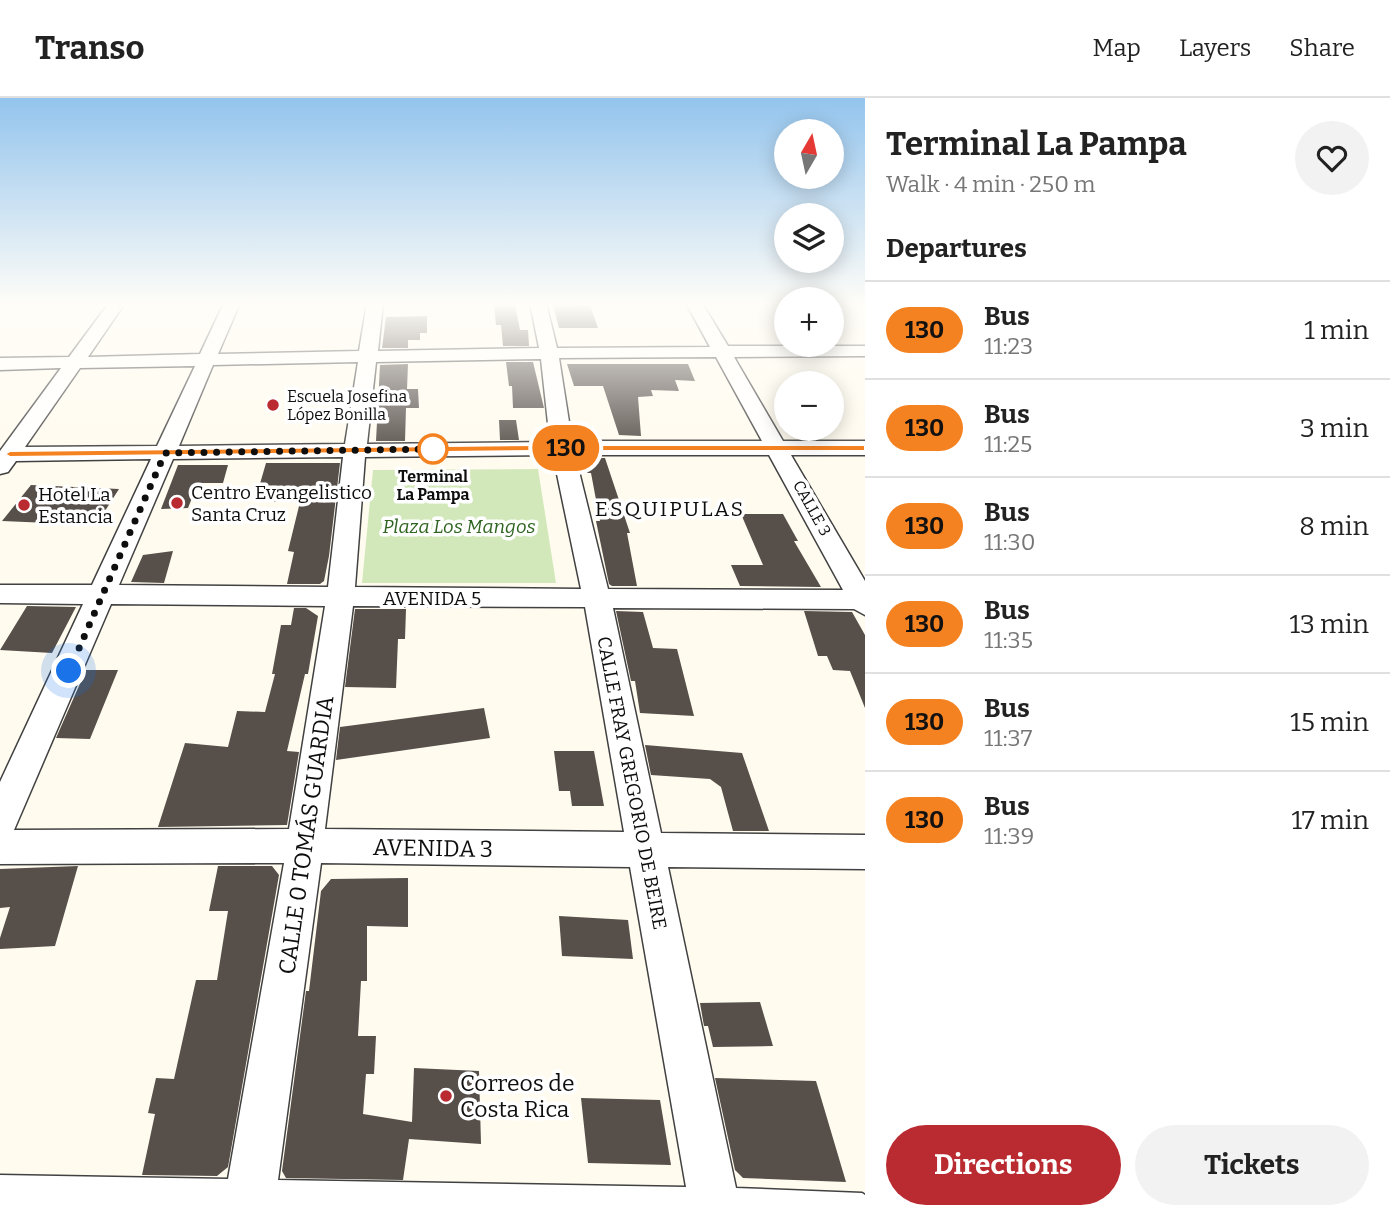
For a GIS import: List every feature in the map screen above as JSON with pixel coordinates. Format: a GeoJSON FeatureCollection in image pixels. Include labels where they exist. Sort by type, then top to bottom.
{"type":"FeatureCollection","features":[{"type":"Feature","properties":{"kind":"street"},"geometry":{"type":"LineString","coordinates":[[5,461],[79,355]]}},
{"type":"Feature","properties":{"kind":"street"},"geometry":{"type":"LineString","coordinates":[[0,821],[209,355]]}},
{"type":"Feature","properties":{"kind":"street"},"geometry":{"type":"LineString","coordinates":[[0,363],[411,355]]}},
{"type":"Feature","properties":{"kind":"street","name":"CALLE FRAY GREGORIO DE BEIRE"},"geometry":{"type":"LineString","coordinates":[[549,355],[562,448],[597,598],[716,1216]]}},
{"type":"Feature","properties":{"kind":"street","name":"CALLE 3"},"geometry":{"type":"LineString","coordinates":[[724,355],[864,601]]}},
{"type":"Feature","properties":{"kind":"street","name":"CALLE 0 TOMÁS GUARDIA"},"geometry":{"type":"LineString","coordinates":[[248,1212],[305,846],[340,597],[355,450],[370,356]]}},
{"type":"Feature","properties":{"kind":"street"},"geometry":{"type":"LineString","coordinates":[[5,461],[165,453],[355,450],[865,448]]}},
{"type":"Feature","properties":{"kind":"street","name":"AVENIDA 5"},"geometry":{"type":"LineString","coordinates":[[0,594],[864,601]]}},
{"type":"Feature","properties":{"kind":"street","name":"AVENIDA 3"},"geometry":{"type":"LineString","coordinates":[[0,847],[305,846],[865,852]]}},
{"type":"Feature","properties":{"kind":"street"},"geometry":{"type":"LineString","coordinates":[[0,1200],[248,1212],[862,1219]]}},
{"type":"Feature","properties":{"kind":"green space","name":"Plaza Los Mangos"},"geometry":{"type":"Polygon","coordinates":[[[538,469],[556,583],[362,583],[373,470],[538,469]]]}},
{"type":"Feature","properties":{"kind":"building"},"geometry":{"type":"Polygon","coordinates":[[[506,362],[533,362],[544,408],[513,408],[512,386],[509,386],[506,362]]]}},
{"type":"Feature","properties":{"kind":"building"},"geometry":{"type":"Polygon","coordinates":[[[408,364],[407,389],[418,389],[419,408],[406,408],[405,441],[376,441],[380,365],[408,364]]]}},
{"type":"Feature","properties":{"kind":"building"},"geometry":{"type":"Polygon","coordinates":[[[567,364],[688,364],[695,381],[675,380],[679,391],[651,390],[653,396],[638,397],[641,436],[619,435],[603,386],[574,386],[567,364]]]}},
{"type":"Feature","properties":{"kind":"building"},"geometry":{"type":"Polygon","coordinates":[[[499,420],[516,420],[519,440],[500,440],[499,420]]]}},
{"type":"Feature","properties":{"kind":"building"},"geometry":{"type":"Polygon","coordinates":[[[579,458],[605,458],[630,533],[627,533],[637,586],[609,584],[596,521],[600,521],[591,473],[583,473],[579,458]]]}},
{"type":"Feature","properties":{"kind":"building"},"geometry":{"type":"Polygon","coordinates":[[[266,463],[340,463],[329,556],[324,581],[320,584],[287,584],[294,552],[288,551],[300,502],[255,501],[266,463]]]}},
{"type":"Feature","properties":{"kind":"building"},"geometry":{"type":"Polygon","coordinates":[[[178,465],[228,465],[223,483],[198,483],[188,508],[161,509],[178,465]]]}},
{"type":"Feature","properties":{"kind":"building","name":"Hotel La Estancia"},"geometry":{"type":"Polygon","coordinates":[[[31,485],[119,489],[96,525],[2,521],[31,485]]]}},
{"type":"Feature","properties":{"kind":"building"},"geometry":{"type":"Polygon","coordinates":[[[741,514],[783,514],[798,541],[794,541],[821,587],[740,586],[731,565],[763,565],[741,514]]]}},
{"type":"Feature","properties":{"kind":"building"},"geometry":{"type":"Polygon","coordinates":[[[173,551],[164,583],[131,582],[143,555],[173,551]]]}},
{"type":"Feature","properties":{"kind":"building"},"geometry":{"type":"Polygon","coordinates":[[[27,606],[76,607],[52,653],[0,650],[27,606]]]}},
{"type":"Feature","properties":{"kind":"building"},"geometry":{"type":"Polygon","coordinates":[[[294,608],[306,608],[318,616],[308,674],[305,674],[287,751],[299,752],[287,825],[158,827],[185,743],[228,747],[237,711],[265,712],[275,674],[272,674],[281,625],[291,625],[294,608]]]}},
{"type":"Feature","properties":{"kind":"building"},"geometry":{"type":"Polygon","coordinates":[[[355,609],[406,609],[405,639],[398,639],[396,688],[345,687],[355,609]]]}},
{"type":"Feature","properties":{"kind":"building"},"geometry":{"type":"Polygon","coordinates":[[[616,611],[643,612],[653,648],[677,649],[694,716],[640,713],[635,681],[631,681],[616,611]]]}},
{"type":"Feature","properties":{"kind":"building"},"geometry":{"type":"Polygon","coordinates":[[[804,611],[852,612],[865,635],[865,708],[850,671],[833,670],[827,656],[818,656],[804,611]]]}},
{"type":"Feature","properties":{"kind":"building"},"geometry":{"type":"Polygon","coordinates":[[[86,670],[118,670],[90,739],[56,738],[86,670]]]}},
{"type":"Feature","properties":{"kind":"building"},"geometry":{"type":"Polygon","coordinates":[[[484,708],[490,738],[336,760],[340,727],[484,708]]]}},
{"type":"Feature","properties":{"kind":"building"},"geometry":{"type":"Polygon","coordinates":[[[645,745],[742,753],[769,831],[733,831],[721,787],[710,779],[651,775],[645,745]]]}},
{"type":"Feature","properties":{"kind":"building"},"geometry":{"type":"Polygon","coordinates":[[[554,751],[594,751],[604,806],[572,806],[570,791],[559,791],[554,751]]]}},
{"type":"Feature","properties":{"kind":"building"},"geometry":{"type":"Polygon","coordinates":[[[78,866],[55,946],[0,949],[0,938],[10,907],[0,908],[0,869],[78,866]]]}},
{"type":"Feature","properties":{"kind":"building"},"geometry":{"type":"Polygon","coordinates":[[[218,866],[272,866],[279,875],[228,1167],[217,1176],[142,1175],[155,1114],[148,1113],[156,1078],[174,1079],[196,980],[217,980],[228,911],[209,911],[218,866]]]}},
{"type":"Feature","properties":{"kind":"building"},"geometry":{"type":"Polygon","coordinates":[[[408,878],[408,927],[367,926],[367,981],[361,981],[358,1036],[376,1036],[374,1074],[366,1074],[363,1114],[412,1122],[414,1068],[479,1071],[481,1144],[409,1139],[403,1180],[286,1178],[282,1171],[321,891],[331,879],[408,878]]]}},
{"type":"Feature","properties":{"kind":"building"},"geometry":{"type":"Polygon","coordinates":[[[559,916],[628,920],[633,959],[562,956],[559,916]]]}},
{"type":"Feature","properties":{"kind":"building"},"geometry":{"type":"Polygon","coordinates":[[[760,1002],[773,1046],[713,1047],[708,1026],[704,1026],[700,1003],[760,1002]]]}},
{"type":"Feature","properties":{"kind":"building"},"geometry":{"type":"Polygon","coordinates":[[[715,1078],[816,1081],[846,1182],[743,1178],[735,1170],[715,1078]]]}},
{"type":"Feature","properties":{"kind":"building"},"geometry":{"type":"Polygon","coordinates":[[[581,1098],[660,1100],[671,1165],[588,1163],[581,1098]]]}},
{"type":"Feature","properties":{"kind":"bus line","name":"130"},"geometry":{"type":"LineString","coordinates":[[10,454],[536,448],[865,448]]}},
{"type":"Feature","properties":{"kind":"place","name":"Escuela Josefina López Bonilla"},"geometry":{"type":"Point","coordinates":[273,405]}},
{"type":"Feature","properties":{"kind":"place","name":"Terminal La Pampa"},"geometry":{"type":"Point","coordinates":[433,449]}},
{"type":"Feature","properties":{"kind":"place","name":"Centro Evangelistico Santa Cruz"},"geometry":{"type":"Point","coordinates":[177,503]}},
{"type":"Feature","properties":{"kind":"place","name":"Hotel La Estancia"},"geometry":{"type":"Point","coordinates":[24,505]}},
{"type":"Feature","properties":{"kind":"place","name":"Correos de Costa Rica"},"geometry":{"type":"Point","coordinates":[446,1096]}},
{"type":"Feature","properties":{"kind":"district","name":"ESQUIPULAS"},"geometry":{"type":"Point","coordinates":[670,509]}},
{"type":"Feature","properties":{"kind":"route"},"geometry":{"type":"LineString","coordinates":[[69,671],[165,453],[433,449]]}}]}
